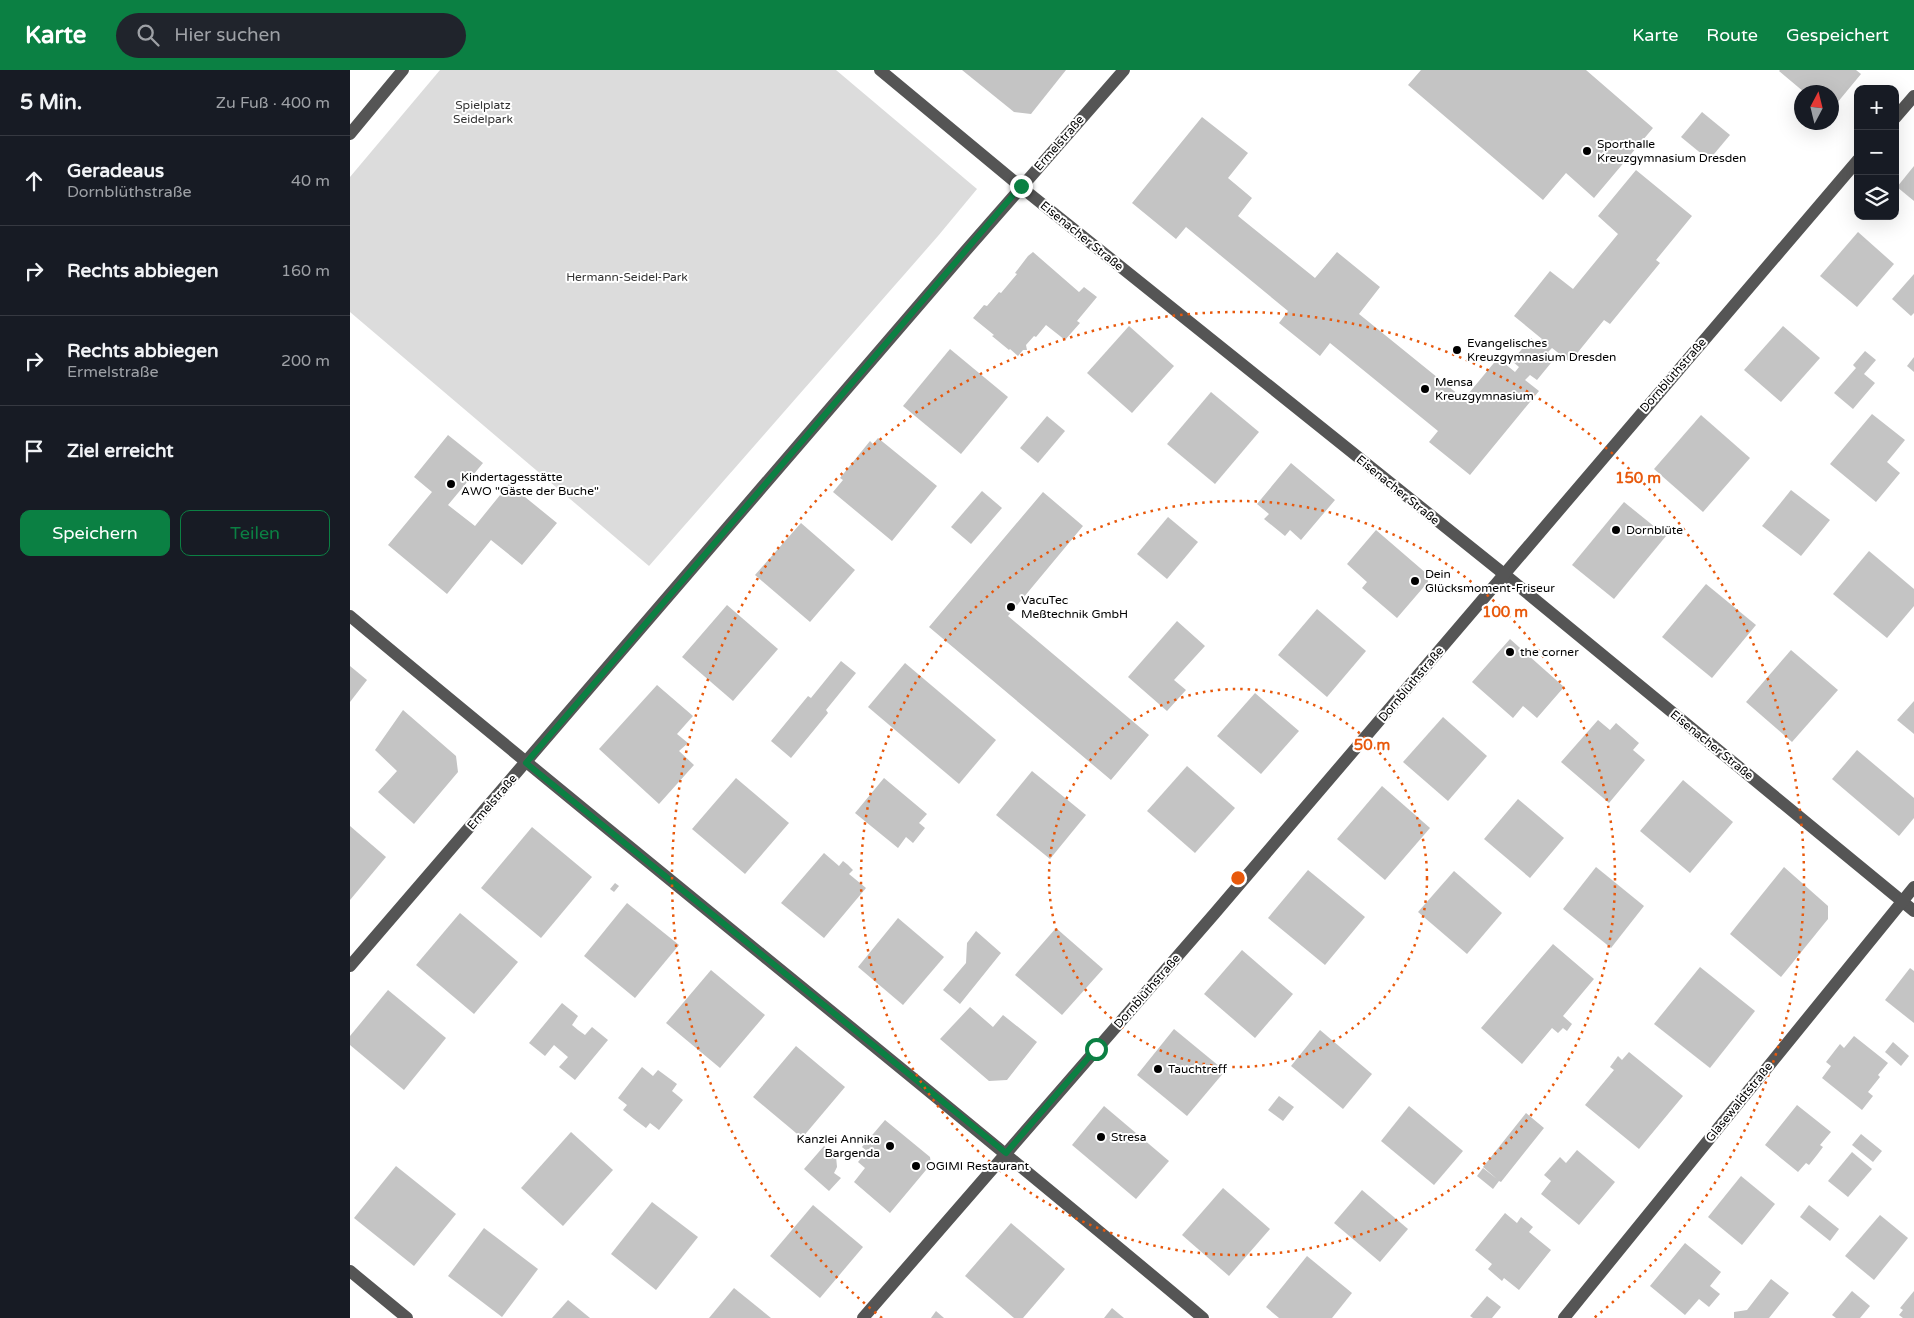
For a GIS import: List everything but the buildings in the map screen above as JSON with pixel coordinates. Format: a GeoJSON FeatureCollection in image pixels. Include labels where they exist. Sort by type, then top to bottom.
{"type":"FeatureCollection","features":[{"type":"Feature","properties":{"kind":"street"},"geometry":{"type":"LineString","coordinates":[[350,134],[403,70]]}},
{"type":"Feature","properties":{"kind":"street","name":"Eisenacher Straße"},"geometry":{"type":"LineString","coordinates":[[880,70],[1021,186],[1504,574],[1914,911]]}},
{"type":"Feature","properties":{"kind":"street","name":"Ermelstraße"},"geometry":{"type":"LineString","coordinates":[[350,966],[1021,186],[1124,70]]}},
{"type":"Feature","properties":{"kind":"street"},"geometry":{"type":"LineString","coordinates":[[1899,113],[1914,96]]}},
{"type":"Feature","properties":{"kind":"street","name":"Dornblüthstraße"},"geometry":{"type":"LineString","coordinates":[[863,1318],[1215,913],[1854,165]]}},
{"type":"Feature","properties":{"kind":"street"},"geometry":{"type":"LineString","coordinates":[[350,616],[526,763],[1006,1153],[1203,1318]]}},
{"type":"Feature","properties":{"kind":"street","name":"Glasewaldtstraße"},"geometry":{"type":"LineString","coordinates":[[1564,1318],[1914,887]]}},
{"type":"Feature","properties":{"kind":"street"},"geometry":{"type":"LineString","coordinates":[[350,1271],[407,1318]]}},
{"type":"Feature","properties":{"kind":"green space","name":"Hermann-Seidel-Park"},"geometry":{"type":"Polygon","coordinates":[[[440,70],[836,70],[977,189],[649,566],[350,312],[350,177],[440,70]]]}},
{"type":"Feature","properties":{"kind":"place","name":"Sporthalle Kreuzgymnasium Dresden"},"geometry":{"type":"Point","coordinates":[1587,151]}},
{"type":"Feature","properties":{"kind":"place","name":"Evangelisches Kreuzgymnasium Dresden"},"geometry":{"type":"Point","coordinates":[1457,350]}},
{"type":"Feature","properties":{"kind":"place","name":"Mensa Kreuzgymnasium"},"geometry":{"type":"Point","coordinates":[1425,389]}},
{"type":"Feature","properties":{"kind":"place","name":"Kindertagesstätte AWO \"Gäste der Buche\""},"geometry":{"type":"Point","coordinates":[451,484]}},
{"type":"Feature","properties":{"kind":"place","name":"Dornblüte"},"geometry":{"type":"Point","coordinates":[1616,530]}},
{"type":"Feature","properties":{"kind":"place","name":"Dein Glücksmoment-Friseur"},"geometry":{"type":"Point","coordinates":[1415,581]}},
{"type":"Feature","properties":{"kind":"place","name":"VacuTec Meßtechnik GmbH"},"geometry":{"type":"Point","coordinates":[1011,607]}},
{"type":"Feature","properties":{"kind":"place","name":"the corner"},"geometry":{"type":"Point","coordinates":[1510,652]}},
{"type":"Feature","properties":{"kind":"place","name":"Tauchtreff"},"geometry":{"type":"Point","coordinates":[1158,1069]}},
{"type":"Feature","properties":{"kind":"place","name":"Stresa"},"geometry":{"type":"Point","coordinates":[1101,1137]}},
{"type":"Feature","properties":{"kind":"place","name":"Kanzlei Annika Bargenda"},"geometry":{"type":"Point","coordinates":[890,1146]}},
{"type":"Feature","properties":{"kind":"place","name":"OGIMI Restaurant"},"geometry":{"type":"Point","coordinates":[916,1166]}},
{"type":"Feature","properties":{"kind":"route"},"geometry":{"type":"LineString","coordinates":[[1021,186],[617,654],[526,763],[1006,1153],[1096,1049]]}},
{"type":"Feature","properties":{"kind":"park label","name":"Spielplatz Seidelpark"},"geometry":{"type":"Point","coordinates":[483,112]}}]}
